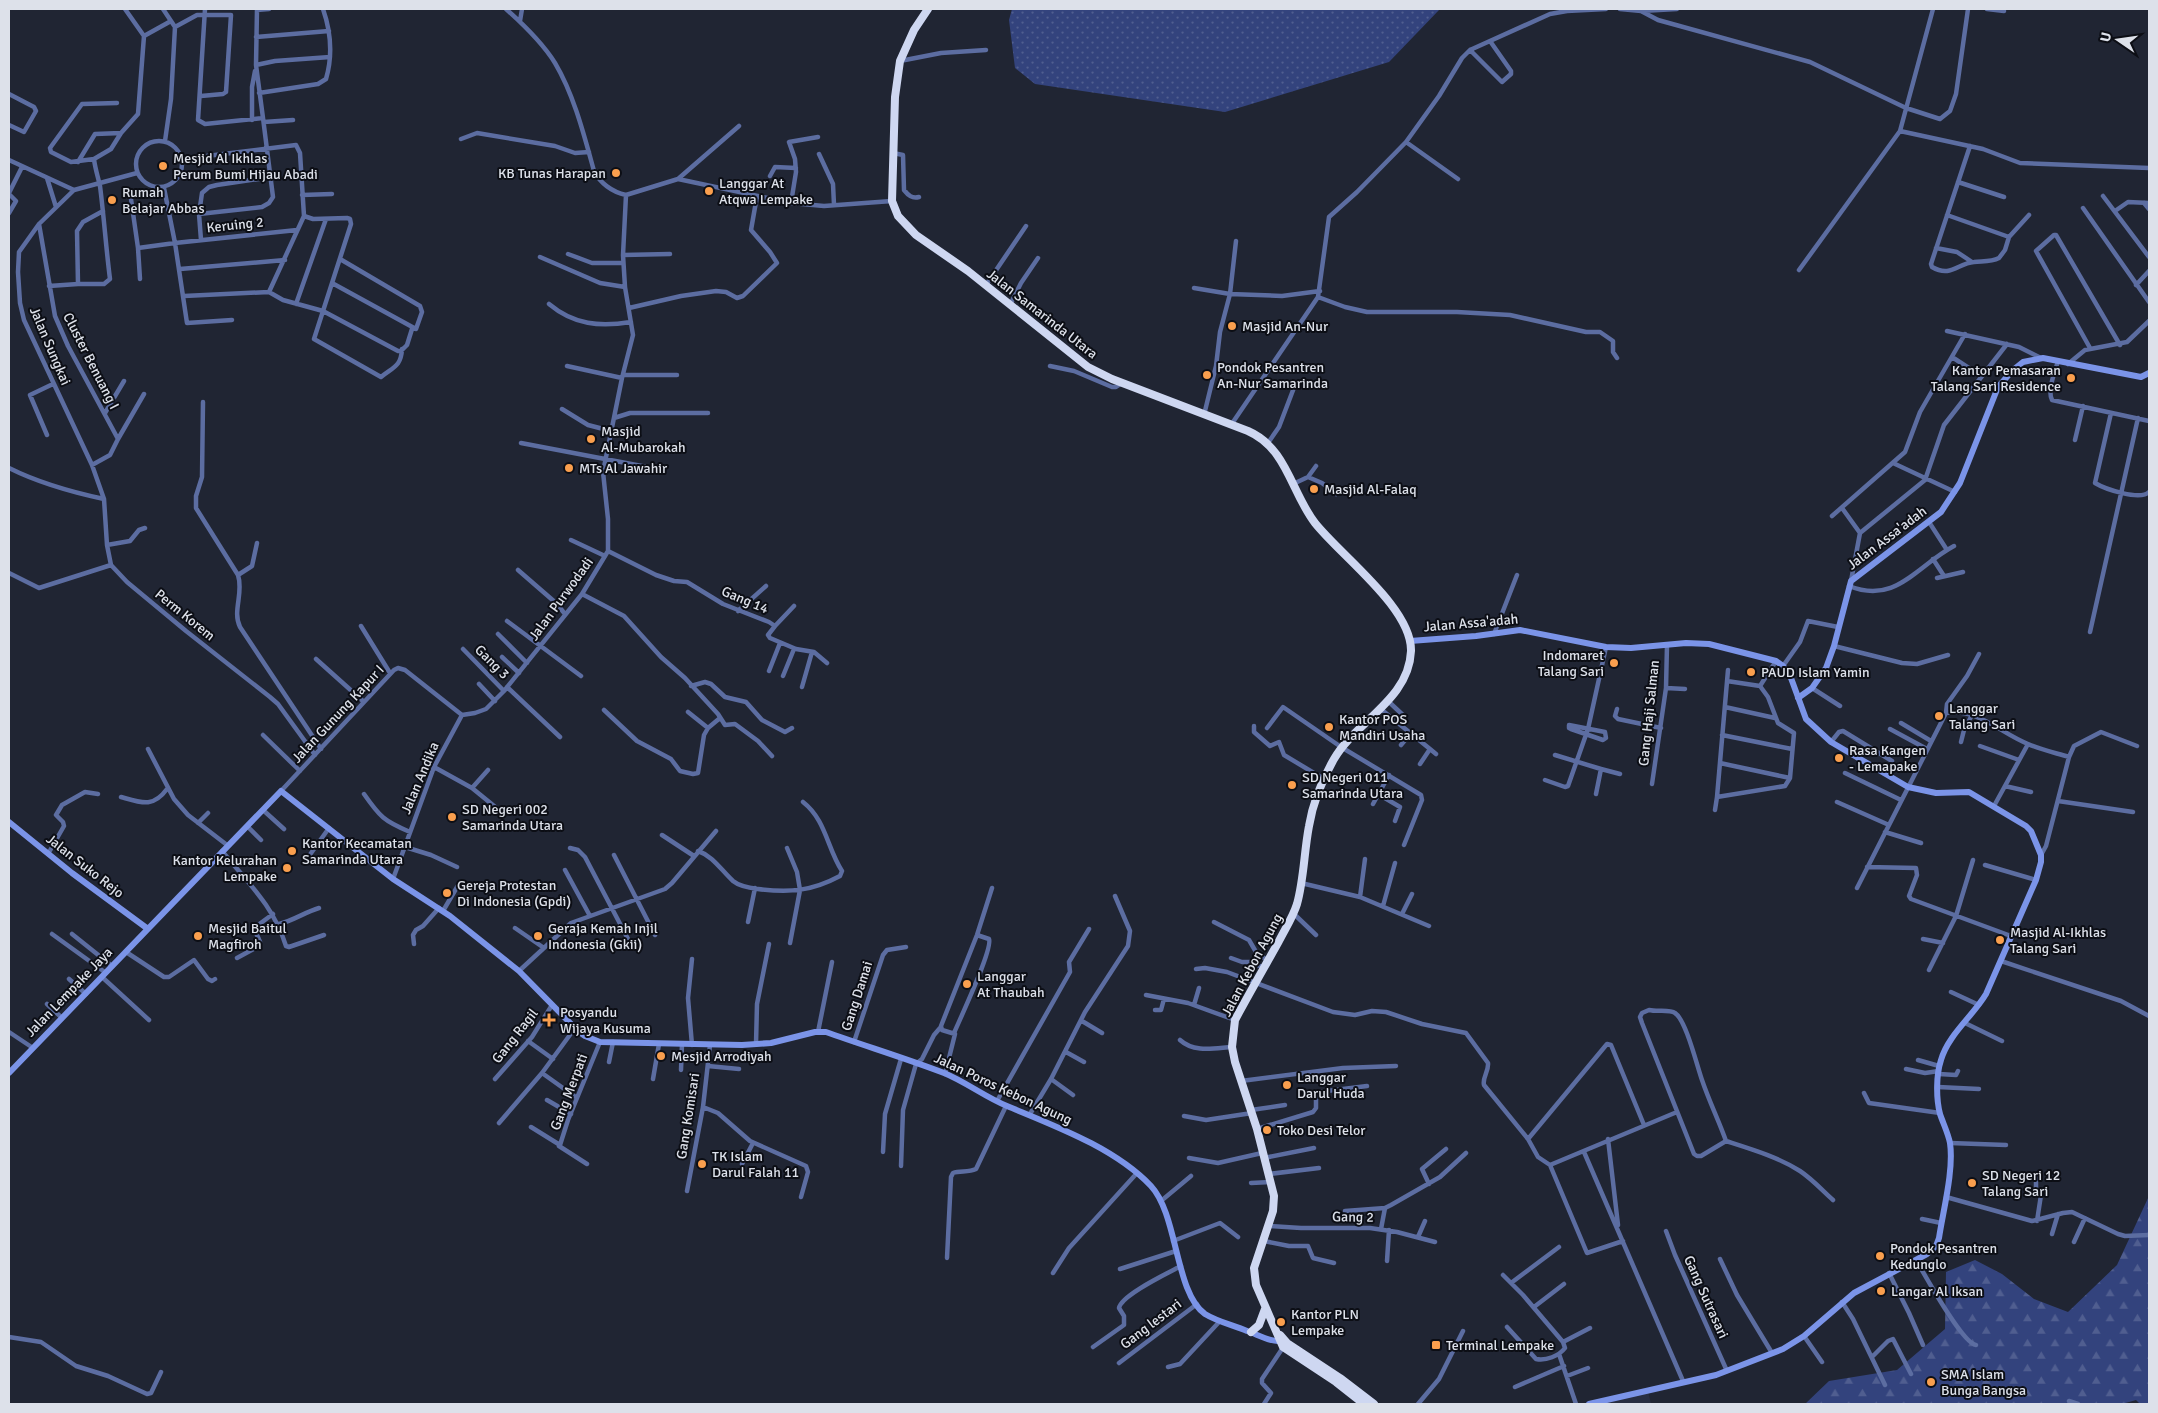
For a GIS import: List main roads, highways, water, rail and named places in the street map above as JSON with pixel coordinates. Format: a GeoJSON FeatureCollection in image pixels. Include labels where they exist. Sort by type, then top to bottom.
{"type":"FeatureCollection","features":[{"type":"Feature","properties":{"kind":"highway","name":"Jalan Samarinda Utara"},"geometry":{"type":"LineString","coordinates":[[928,9],[914,30],[900,61],[895,97],[892,201],[898,216],[916,235],[986,285],[1088,367],[1122,383],[1258,436],[1268,443],[1279,456],[1315,522],[1380,591],[1398,613],[1410,641]]}},
{"type":"Feature","properties":{"kind":"highway","name":"Jalan Kebon Agung"},"geometry":{"type":"LineString","coordinates":[[1283,1343],[1265,1309],[1254,1277],[1257,1259],[1269,1226],[1274,1203],[1270,1178],[1257,1129],[1240,1081],[1232,1048],[1235,1020],[1294,914],[1301,883],[1309,826],[1324,779],[1341,747],[1382,710],[1388,701],[1410,661],[1410,641]]}},
{"type":"Feature","properties":{"kind":"highway"},"geometry":{"type":"LineString","coordinates":[[1251,1332],[1259,1325],[1265,1309]]}},
{"type":"Feature","properties":{"kind":"highway"},"geometry":{"type":"LineString","coordinates":[[1283,1343],[1358,1402]]}},
{"type":"Feature","properties":{"kind":"highway"},"geometry":{"type":"LineString","coordinates":[[1283,1343],[1340,1378],[1374,1404]]}},
{"type":"Feature","properties":{"kind":"place","name":"Mesjid Al Ikhlas Perum Bumi Hijau Abadi"},"geometry":{"type":"Point","coordinates":[163,166]}},
{"type":"Feature","properties":{"kind":"place","name":"KB Tunas Harapan"},"geometry":{"type":"Point","coordinates":[616,173]}},
{"type":"Feature","properties":{"kind":"place","name":"Langgar At Atqwa Lempake"},"geometry":{"type":"Point","coordinates":[709,191]}},
{"type":"Feature","properties":{"kind":"place","name":"Rumah Belajar Abbas"},"geometry":{"type":"Point","coordinates":[112,200]}},
{"type":"Feature","properties":{"kind":"place","name":"Masjid An-Nur"},"geometry":{"type":"Point","coordinates":[1232,326]}},
{"type":"Feature","properties":{"kind":"place","name":"Pondok Pesantren An-Nur Samarinda"},"geometry":{"type":"Point","coordinates":[1207,375]}},
{"type":"Feature","properties":{"kind":"place","name":"Kantor Pemasaran Talang Sari Residence"},"geometry":{"type":"Point","coordinates":[2071,378]}},
{"type":"Feature","properties":{"kind":"place","name":"Masjid Al-Mubarokah"},"geometry":{"type":"Point","coordinates":[591,439]}},
{"type":"Feature","properties":{"kind":"place","name":"MTs Al Jawahir"},"geometry":{"type":"Point","coordinates":[569,468]}},
{"type":"Feature","properties":{"kind":"place","name":"Masjid Al-Falaq"},"geometry":{"type":"Point","coordinates":[1314,489]}},
{"type":"Feature","properties":{"kind":"place","name":"Indomaret Talang Sari"},"geometry":{"type":"Point","coordinates":[1614,663]}},
{"type":"Feature","properties":{"kind":"place","name":"PAUD Islam Yamin"},"geometry":{"type":"Point","coordinates":[1751,672]}},
{"type":"Feature","properties":{"kind":"place","name":"Langgar Talang Sari"},"geometry":{"type":"Point","coordinates":[1939,716]}},
{"type":"Feature","properties":{"kind":"place","name":"Kantor POS Mandiri Usaha"},"geometry":{"type":"Point","coordinates":[1329,727]}},
{"type":"Feature","properties":{"kind":"place","name":"Rasa Kangen - Lemapake"},"geometry":{"type":"Point","coordinates":[1839,758]}},
{"type":"Feature","properties":{"kind":"place","name":"SD Negeri 011 Samarinda Utara"},"geometry":{"type":"Point","coordinates":[1292,785]}},
{"type":"Feature","properties":{"kind":"place","name":"SD Negeri 002 Samarinda Utara"},"geometry":{"type":"Point","coordinates":[452,817]}},
{"type":"Feature","properties":{"kind":"place","name":"Kantor Kecamatan Samarinda Utara"},"geometry":{"type":"Point","coordinates":[292,851]}},
{"type":"Feature","properties":{"kind":"place","name":"Kantor Kelurahan Lempake"},"geometry":{"type":"Point","coordinates":[287,868]}},
{"type":"Feature","properties":{"kind":"place","name":"Gereja Protestan Di Indonesia (Gpdi)"},"geometry":{"type":"Point","coordinates":[447,893]}},
{"type":"Feature","properties":{"kind":"place","name":"Mesjid Baitul Magfiroh"},"geometry":{"type":"Point","coordinates":[198,936]}},
{"type":"Feature","properties":{"kind":"place","name":"Geraja Kemah Injil Indonesia (Gkii)"},"geometry":{"type":"Point","coordinates":[538,936]}},
{"type":"Feature","properties":{"kind":"place","name":"Masjid Al-Ikhlas Talang Sari"},"geometry":{"type":"Point","coordinates":[2000,940]}},
{"type":"Feature","properties":{"kind":"place","name":"Langgar At Thaubah"},"geometry":{"type":"Point","coordinates":[967,984]}},
{"type":"Feature","properties":{"kind":"place","name":"Posyandu Wijaya Kusuma"},"geometry":{"type":"Point","coordinates":[549,1020]}},
{"type":"Feature","properties":{"kind":"place","name":"Mesjid Arrodiyah"},"geometry":{"type":"Point","coordinates":[661,1056]}},
{"type":"Feature","properties":{"kind":"place","name":"Langgar Darul Huda"},"geometry":{"type":"Point","coordinates":[1287,1085]}},
{"type":"Feature","properties":{"kind":"place","name":"Toko Desi Telor"},"geometry":{"type":"Point","coordinates":[1267,1130]}},
{"type":"Feature","properties":{"kind":"place","name":"TK Islam Darul Falah 11"},"geometry":{"type":"Point","coordinates":[702,1164]}},
{"type":"Feature","properties":{"kind":"place","name":"SD Negeri 12 Talang Sari"},"geometry":{"type":"Point","coordinates":[1972,1183]}},
{"type":"Feature","properties":{"kind":"place","name":"Pondok Pesantren Kedunglo"},"geometry":{"type":"Point","coordinates":[1880,1256]}},
{"type":"Feature","properties":{"kind":"place","name":"Langar Al Iksan"},"geometry":{"type":"Point","coordinates":[1881,1291]}},
{"type":"Feature","properties":{"kind":"place","name":"Kantor PLN Lempake"},"geometry":{"type":"Point","coordinates":[1281,1322]}},
{"type":"Feature","properties":{"kind":"place","name":"Terminal Lempake"},"geometry":{"type":"Point","coordinates":[1436,1345]}},
{"type":"Feature","properties":{"kind":"place","name":"SMA Islam Bunga Bangsa"},"geometry":{"type":"Point","coordinates":[1931,1382]}}]}
